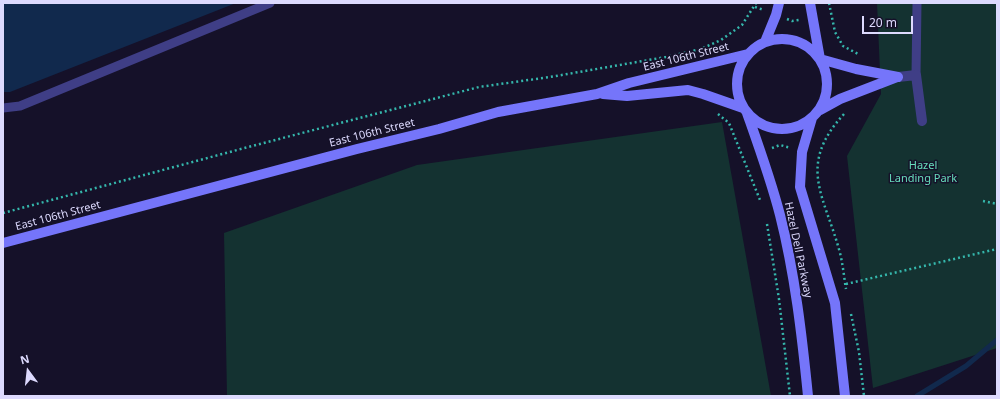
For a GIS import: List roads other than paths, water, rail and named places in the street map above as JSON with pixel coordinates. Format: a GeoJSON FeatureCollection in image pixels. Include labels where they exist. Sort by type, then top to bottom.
{"type":"FeatureCollection","features":[{"type":"Feature","properties":{"kind":"street"},"geometry":{"type":"LineString","coordinates":[[765,42],[776,15],[779,3]]}},
{"type":"Feature","properties":{"kind":"street"},"geometry":{"type":"LineString","coordinates":[[810,3],[820,59]]}},
{"type":"Feature","properties":{"kind":"street"},"geometry":{"type":"LineString","coordinates":[[820,110],[825,100],[828,80],[826,70],[820,59],[810,48],[796,40],[781,38],[765,42],[753,49],[741,64],[737,74],[736,86],[738,98],[745,111],[763,126],[784,130],[794,128],[804,124],[820,110],[840,99],[898,77],[916,75],[922,121]]}},
{"type":"Feature","properties":{"kind":"street","name":"East 106th Street"},"geometry":{"type":"LineString","coordinates":[[3,243],[357,149],[439,129],[498,112],[597,94],[629,83],[748,54]]}},
{"type":"Feature","properties":{"kind":"street"},"geometry":{"type":"LineString","coordinates":[[820,59],[856,69],[898,77]]}},
{"type":"Feature","properties":{"kind":"street"},"geometry":{"type":"LineString","coordinates":[[597,94],[627,96],[688,90],[703,94],[745,111]]}},
{"type":"Feature","properties":{"kind":"street","name":"Hazel Dell Parkway"},"geometry":{"type":"LineString","coordinates":[[745,111],[761,151],[780,215],[799,315],[808,396]]}},
{"type":"Feature","properties":{"kind":"street","name":"Hazel Dell Parkway"},"geometry":{"type":"LineString","coordinates":[[812,118],[802,152],[800,187],[835,303],[845,396]]}},
{"type":"Feature","properties":{"kind":"lane"},"geometry":{"type":"LineString","coordinates":[[3,108],[20,106],[270,3]]}},
{"type":"Feature","properties":{"kind":"lane"},"geometry":{"type":"LineString","coordinates":[[916,75],[917,3]]}},
{"type":"Feature","properties":{"kind":"water"},"geometry":{"type":"Polygon","coordinates":[[[3,3],[236,3],[10,92],[3,92],[3,3]]]}},
{"type":"Feature","properties":{"kind":"waterway"},"geometry":{"type":"LineString","coordinates":[[917,396],[966,366],[997,340]]}},
{"type":"Feature","properties":{"kind":"park label","name":"Hazel Landing Park"},"geometry":{"type":"Point","coordinates":[923,172]}}]}
